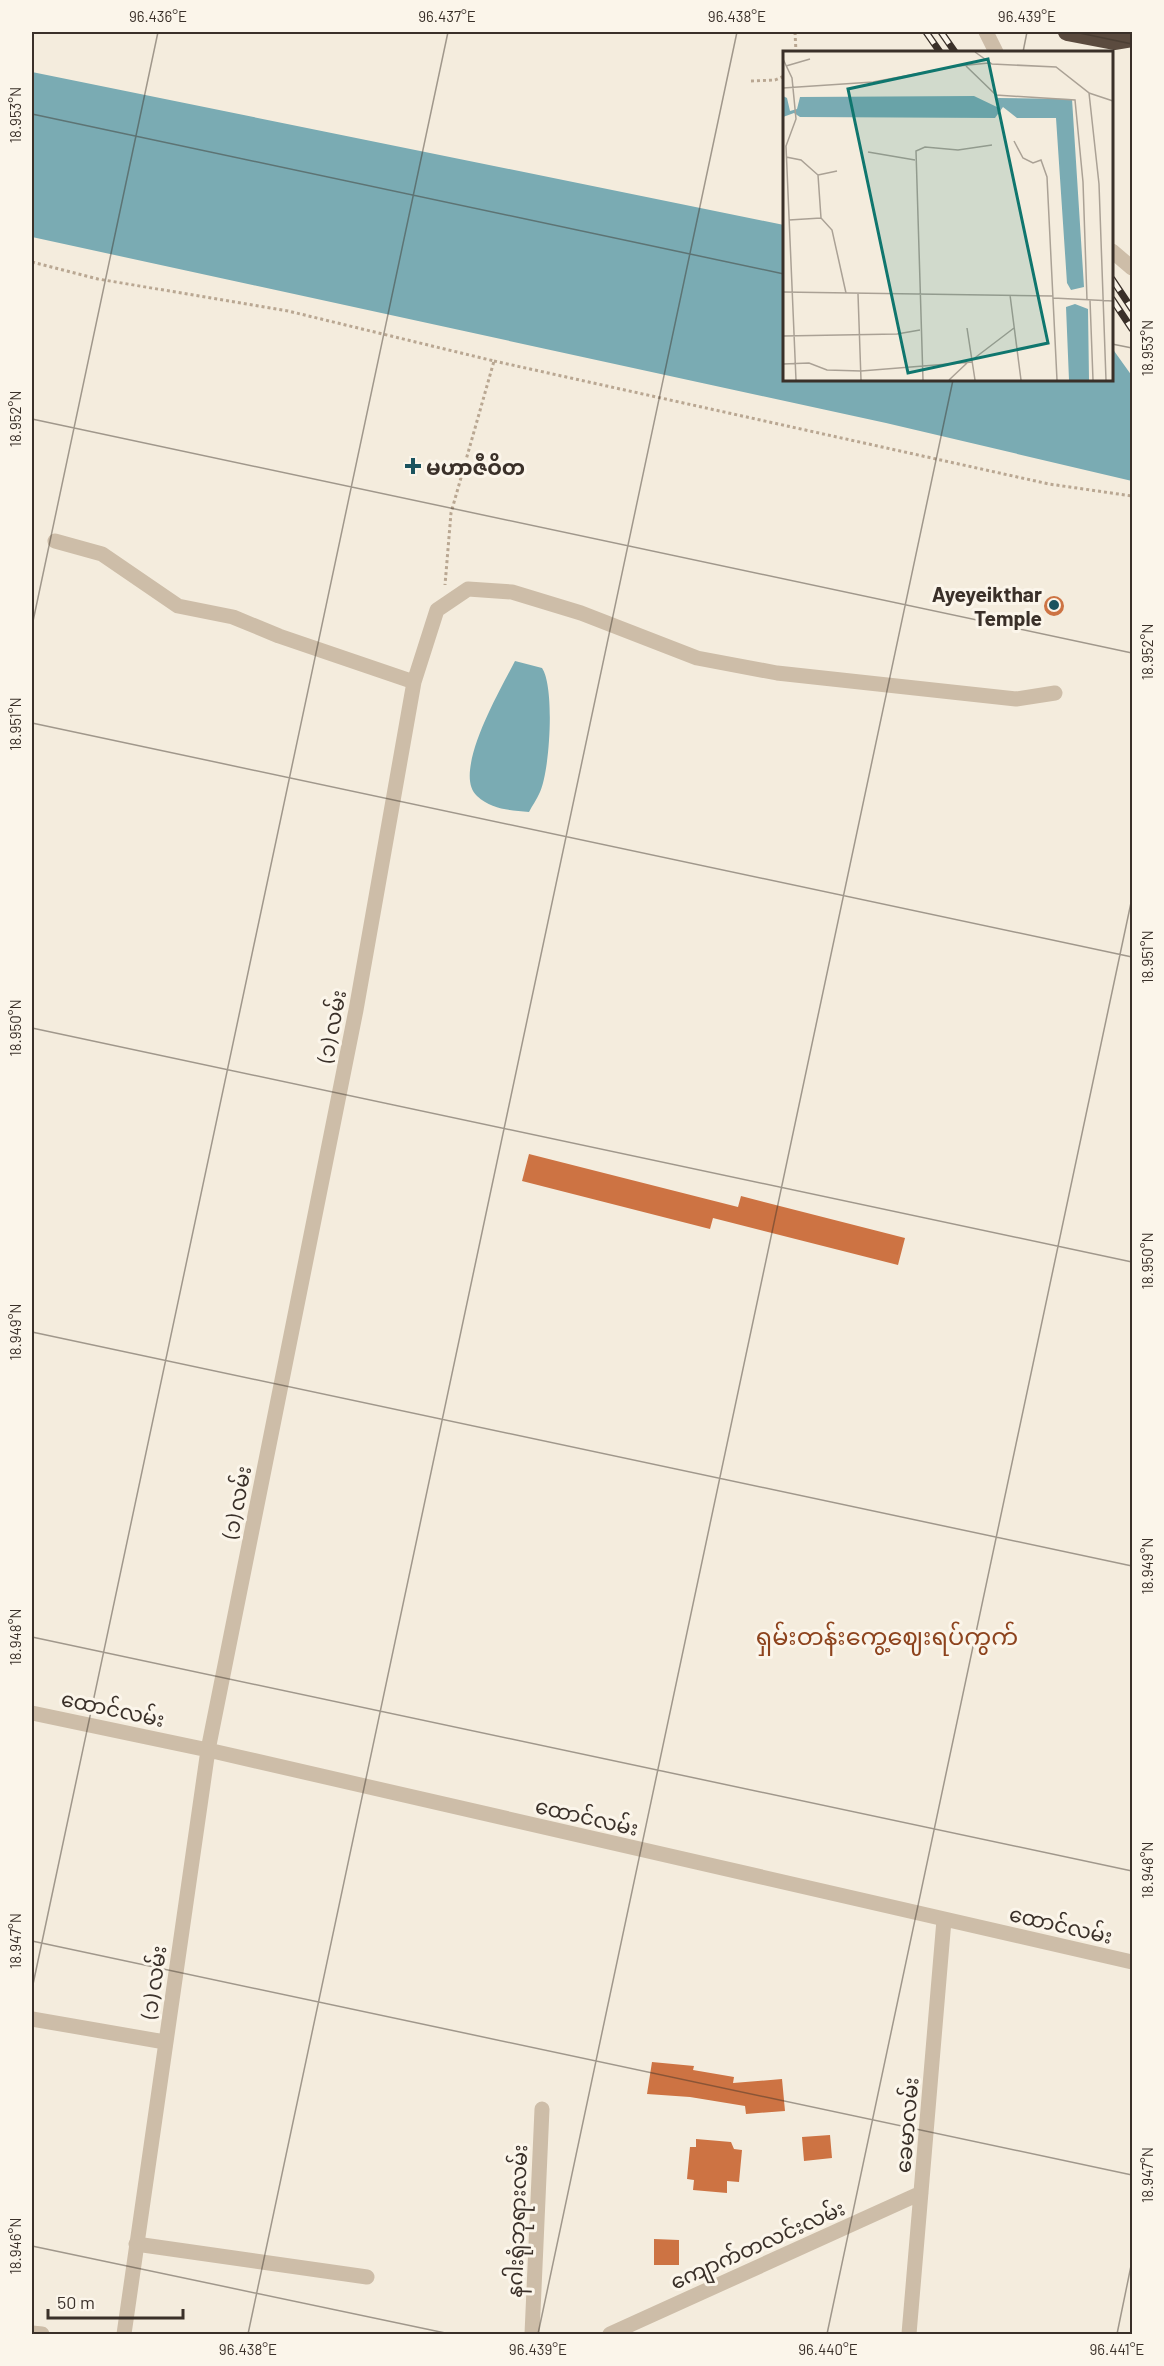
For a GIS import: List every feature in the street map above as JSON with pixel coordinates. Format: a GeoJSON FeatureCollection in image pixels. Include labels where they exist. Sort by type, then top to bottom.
{"type":"FeatureCollection","features":[{"type":"Feature","properties":{"kind":"highway"},"geometry":{"type":"LineString","coordinates":[[1067,32],[1114,41],[1132,38]]}},
{"type":"Feature","properties":{"kind":"street"},"geometry":{"type":"LineString","coordinates":[[986,32],[996,51]]}},
{"type":"Feature","properties":{"kind":"street"},"geometry":{"type":"LineString","coordinates":[[1113,252],[1132,268]]}},
{"type":"Feature","properties":{"kind":"street"},"geometry":{"type":"LineString","coordinates":[[55,541],[102,554],[178,606],[233,617],[279,636],[414,682]]}},
{"type":"Feature","properties":{"kind":"street"},"geometry":{"type":"LineString","coordinates":[[443,606],[468,589],[512,592],[581,612],[697,658],[777,674],[1016,699],[1055,693]]}},
{"type":"Feature","properties":{"kind":"street","name":"(၁) လမ်း"},"geometry":{"type":"LineString","coordinates":[[124,2334],[208,1750],[356,1010],[414,682],[437,610],[443,606]]}},
{"type":"Feature","properties":{"kind":"street","name":"ထောင်လမ်း"},"geometry":{"type":"LineString","coordinates":[[32,1713],[208,1750],[1132,1962]]}},
{"type":"Feature","properties":{"kind":"street","name":"ခေမာလမ်း"},"geometry":{"type":"LineString","coordinates":[[909,2334],[944,1920]]}},
{"type":"Feature","properties":{"kind":"street"},"geometry":{"type":"LineString","coordinates":[[32,2019],[165,2042]]}},
{"type":"Feature","properties":{"kind":"street","name":"နဂါးရုံဘုရားလမ်း"},"geometry":{"type":"LineString","coordinates":[[532,2334],[542,2109]]}},
{"type":"Feature","properties":{"kind":"street","name":"ကျောက်တလင်းလမ်း"},"geometry":{"type":"LineString","coordinates":[[610,2334],[921,2193]]}},
{"type":"Feature","properties":{"kind":"street"},"geometry":{"type":"LineString","coordinates":[[136,2244],[367,2277]]}},
{"type":"Feature","properties":{"kind":"street"},"geometry":{"type":"LineString","coordinates":[[32,2333],[42,2334]]}},
{"type":"Feature","properties":{"kind":"path"},"geometry":{"type":"LineString","coordinates":[[795,32],[796,51]]}},
{"type":"Feature","properties":{"kind":"path"},"geometry":{"type":"LineString","coordinates":[[751,81],[775,80],[783,76]]}},
{"type":"Feature","properties":{"kind":"path"},"geometry":{"type":"LineString","coordinates":[[32,262],[98,279],[288,311],[494,361],[1049,484],[1132,496]]}},
{"type":"Feature","properties":{"kind":"path"},"geometry":{"type":"LineString","coordinates":[[443,606],[451,513],[494,361]]}},
{"type":"Feature","properties":{"kind":"water"},"geometry":{"type":"Polygon","coordinates":[[[32,72],[783,225],[783,381],[1113,381],[1113,349],[1132,376],[1132,481],[886,423],[32,237],[32,72]]]}},
{"type":"Feature","properties":{"kind":"water"},"geometry":{"type":"Polygon","coordinates":[[[515,661],[542,668],[549,692],[550,729],[546,766],[540,792],[529,812],[489,804],[477,796],[471,785],[470,769],[481,730],[515,661]]]}},
{"type":"Feature","properties":{"kind":"building","name":"Ayeyeikthar Temple"},"geometry":{"type":"Polygon","coordinates":[[[1054,596],[1061,599],[1064,606],[1061,613],[1054,616],[1047,613],[1044,606],[1047,599],[1054,596]]]}},
{"type":"Feature","properties":{"kind":"building"},"geometry":{"type":"Polygon","coordinates":[[[529,1154],[738,1207],[741,1196],[905,1238],[898,1265],[713,1218],[710,1229],[522,1181],[529,1154]]]}},
{"type":"Feature","properties":{"kind":"building"},"geometry":{"type":"Polygon","coordinates":[[[652,2062],[694,2066],[693,2070],[734,2077],[733,2083],[782,2079],[785,2111],[746,2114],[745,2106],[690,2097],[647,2094],[652,2062]]]}},
{"type":"Feature","properties":{"kind":"building"},"geometry":{"type":"Polygon","coordinates":[[[830,2135],[832,2158],[804,2161],[802,2137],[830,2135]]]}},
{"type":"Feature","properties":{"kind":"building"},"geometry":{"type":"Polygon","coordinates":[[[696,2139],[731,2142],[734,2149],[742,2150],[739,2182],[727,2181],[727,2193],[693,2190],[694,2180],[687,2179],[690,2147],[696,2147],[696,2139]]]}},
{"type":"Feature","properties":{"kind":"building"},"geometry":{"type":"Polygon","coordinates":[[[654,2239],[679,2240],[679,2265],[654,2265],[654,2239]]]}},
{"type":"Feature","properties":{"kind":"railway"},"geometry":{"type":"LineString","coordinates":[[926,32],[939,51]]}},
{"type":"Feature","properties":{"kind":"railway"},"geometry":{"type":"LineString","coordinates":[[941,32],[954,51]]}},
{"type":"Feature","properties":{"kind":"railway"},"geometry":{"type":"LineString","coordinates":[[1113,280],[1132,309]]}},
{"type":"Feature","properties":{"kind":"railway"},"geometry":{"type":"LineString","coordinates":[[1113,300],[1132,329]]}},
{"type":"Feature","properties":{"kind":"place","name":"မဟာဇီဝိတ"},"geometry":{"type":"Point","coordinates":[413,466]}},
{"type":"Feature","properties":{"kind":"place","name":"Ayeyeikthar Temple"},"geometry":{"type":"Point","coordinates":[1054,605]}},
{"type":"Feature","properties":{"kind":"district","name":"ရှမ်းတန်းကွေ့ဈေးရပ်ကွက်"},"geometry":{"type":"Point","coordinates":[887,1635]}}]}
